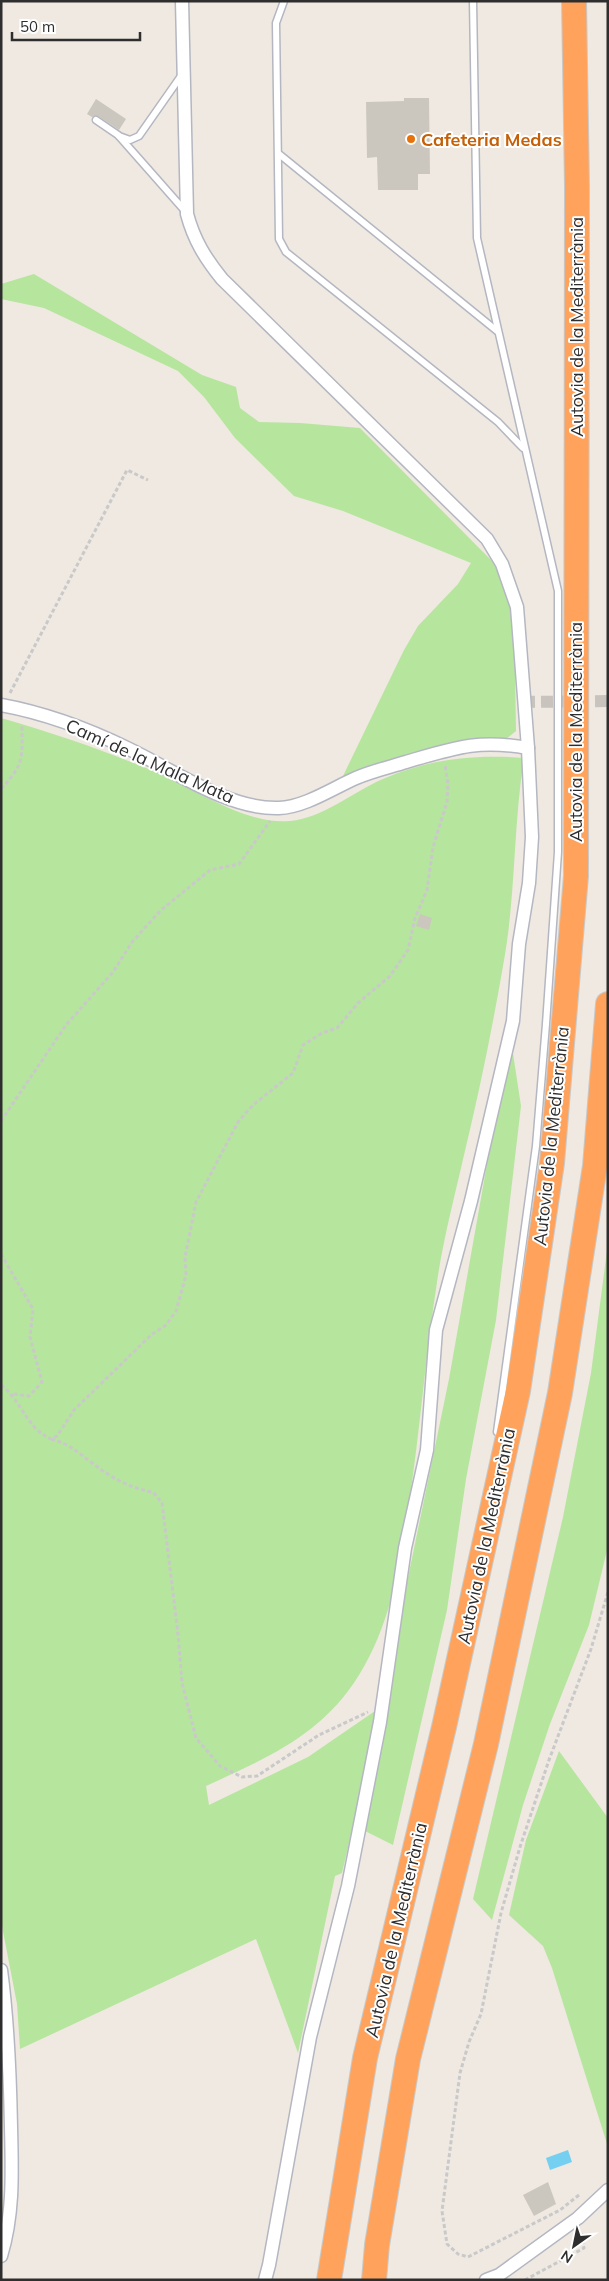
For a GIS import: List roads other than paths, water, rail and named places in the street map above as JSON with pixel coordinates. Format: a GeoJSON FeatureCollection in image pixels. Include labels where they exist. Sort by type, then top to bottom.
{"type":"FeatureCollection","features":[{"type":"Feature","properties":{"kind":"highway","name":"Autovia de la Mediterrània"},"geometry":{"type":"LineString","coordinates":[[329,2280],[331,2254],[365,2058],[476,1587],[518,1391],[552,1163],[576,876],[577,186],[574,1]]}},
{"type":"Feature","properties":{"kind":"highway"},"geometry":{"type":"LineString","coordinates":[[374,2280],[377,2244],[408,2059],[486,1744],[560,1392],[595,1166],[608,1004]]}},
{"type":"Feature","properties":{"kind":"street"},"geometry":{"type":"LineString","coordinates":[[182,1],[187,214],[194,238],[206,260],[222,279],[487,539],[502,564],[517,608],[528,748],[532,837],[529,883],[519,944],[513,1021],[471,1202],[436,1330],[427,1450],[405,1548],[382,1706],[348,1886],[310,2038],[270,2265],[265,2280]]}},
{"type":"Feature","properties":{"kind":"street","name":"Camí de la Mala Mata"},"geometry":{"type":"LineString","coordinates":[[3,705],[64,722],[127,748],[224,797],[251,805],[279,808],[298,804],[358,777],[467,744],[502,743],[528,748]]}},
{"type":"Feature","properties":{"kind":"street"},"geometry":{"type":"LineString","coordinates":[[1,1970],[10,2056],[12,2211],[1,2256]]}},
{"type":"Feature","properties":{"kind":"street"},"geometry":{"type":"LineString","coordinates":[[486,2280],[499,2274],[578,2218],[608,2190]]}},
{"type":"Feature","properties":{"kind":"lane"},"geometry":{"type":"LineString","coordinates":[[284,1],[276,23],[280,239],[286,252],[498,422],[525,450]]}},
{"type":"Feature","properties":{"kind":"lane"},"geometry":{"type":"LineString","coordinates":[[473,1],[477,238],[558,591],[558,852],[536,1146],[496,1441]]}},
{"type":"Feature","properties":{"kind":"lane"},"geometry":{"type":"LineString","coordinates":[[96,120],[118,135],[130,140],[139,136],[184,73]]}},
{"type":"Feature","properties":{"kind":"lane"},"geometry":{"type":"LineString","coordinates":[[118,135],[187,214]]}},
{"type":"Feature","properties":{"kind":"lane"},"geometry":{"type":"LineString","coordinates":[[279,154],[497,331]]}},
{"type":"Feature","properties":{"kind":"lane"},"geometry":{"type":"LineString","coordinates":[[476,1587],[492,1470]]}},
{"type":"Feature","properties":{"kind":"water"},"geometry":{"type":"Polygon","coordinates":[[[568,2150],[572,2162],[550,2170],[546,2158],[568,2150]]]}},
{"type":"Feature","properties":{"kind":"tunnel"},"geometry":{"type":"LineString","coordinates":[[523,702],[608,701]]}},
{"type":"Feature","properties":{"kind":"place","name":"Cafeteria Medas"},"geometry":{"type":"Point","coordinates":[411,139]}}]}
